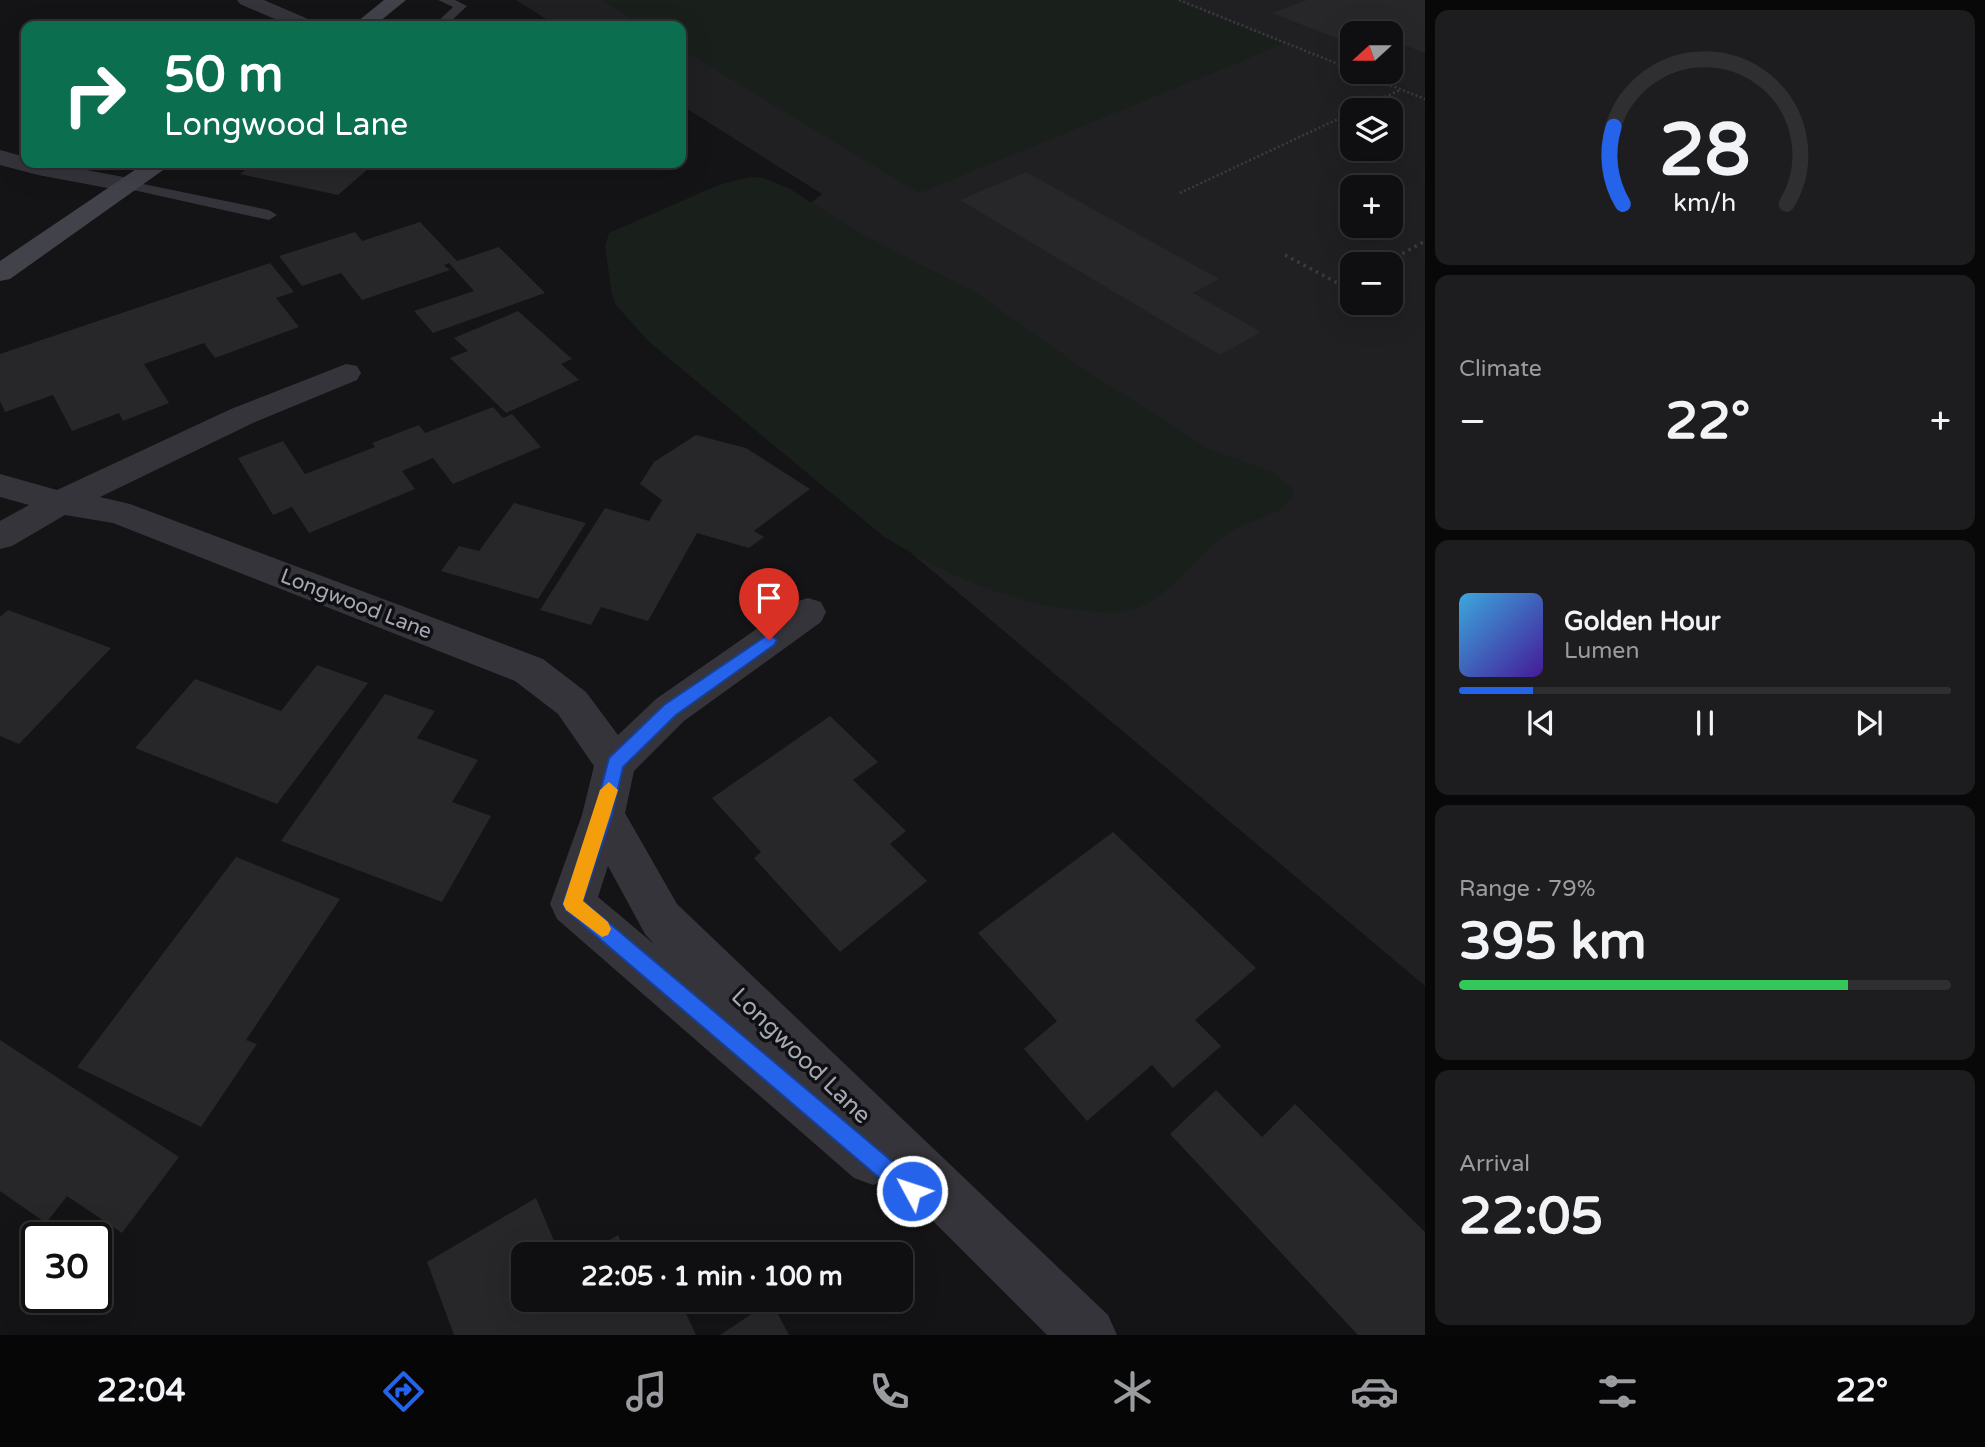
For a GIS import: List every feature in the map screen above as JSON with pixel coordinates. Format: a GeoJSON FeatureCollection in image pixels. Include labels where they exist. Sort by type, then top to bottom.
{"type":"FeatureCollection","features":[{"type":"Feature","properties":{"kind":"main road"},"geometry":{"type":"LineString","coordinates":[[369,21],[396,0]]}},
{"type":"Feature","properties":{"kind":"main road"},"geometry":{"type":"LineString","coordinates":[[0,273],[154,168]]}},
{"type":"Feature","properties":{"kind":"street"},"geometry":{"type":"LineString","coordinates":[[247,0],[296,21]]}},
{"type":"Feature","properties":{"kind":"street"},"geometry":{"type":"LineString","coordinates":[[0,157],[21,163]]}},
{"type":"Feature","properties":{"kind":"street"},"geometry":{"type":"LineString","coordinates":[[38,168],[129,185]]}},
{"type":"Feature","properties":{"kind":"street"},"geometry":{"type":"LineString","coordinates":[[0,537],[60,503],[242,416],[346,373]]}},
{"type":"Feature","properties":{"kind":"street","name":"Longwood Lane"},"geometry":{"type":"LineString","coordinates":[[0,485],[60,503],[118,512],[529,670],[572,703],[615,764],[603,815],[573,904],[1081,1335]]}},
{"type":"Feature","properties":{"kind":"street"},"geometry":{"type":"LineString","coordinates":[[615,764],[670,710],[808,612]]}},
{"type":"Feature","properties":{"kind":"street","name":"Longwood Lane"},"geometry":{"type":"LineString","coordinates":[[603,815],[661,919],[1088,1335]]}},
{"type":"Feature","properties":{"kind":"lane"},"geometry":{"type":"LineString","coordinates":[[444,0],[461,6],[444,21]]}},
{"type":"Feature","properties":{"kind":"lane"},"geometry":{"type":"LineString","coordinates":[[129,185],[269,215]]}},
{"type":"Feature","properties":{"kind":"path"},"geometry":{"type":"LineString","coordinates":[[1179,0],[1340,65]]}},
{"type":"Feature","properties":{"kind":"path"},"geometry":{"type":"LineString","coordinates":[[1388,84],[1425,99]]}},
{"type":"Feature","properties":{"kind":"path"},"geometry":{"type":"LineString","coordinates":[[1382,98],[1401,89]]}},
{"type":"Feature","properties":{"kind":"path"},"geometry":{"type":"LineString","coordinates":[[1180,193],[1340,118]]}},
{"type":"Feature","properties":{"kind":"path"},"geometry":{"type":"LineString","coordinates":[[1403,253],[1425,241]]}},
{"type":"Feature","properties":{"kind":"path"},"geometry":{"type":"LineString","coordinates":[[1285,255],[1340,284]]}},
{"type":"Feature","properties":{"kind":"shaded area"},"geometry":{"type":"Polygon","coordinates":[[[516,0],[1425,0],[1425,986],[649,332],[822,194],[686,108],[686,21],[549,21],[516,0]]]}},
{"type":"Feature","properties":{"kind":"shaded area"},"geometry":{"type":"Polygon","coordinates":[[[601,0],[1174,0],[1283,44],[919,193],[686,52],[686,21],[636,21],[601,0]]]}},
{"type":"Feature","properties":{"kind":"shaded area"},"geometry":{"type":"Polygon","coordinates":[[[751,177],[764,178],[790,189],[861,234],[975,292],[1088,372],[1209,449],[1274,473],[1294,490],[1291,498],[1278,510],[1230,532],[1153,600],[1125,611],[1076,610],[1024,600],[952,574],[906,550],[883,536],[648,341],[616,305],[605,246],[609,233],[721,184],[751,177]]]}},
{"type":"Feature","properties":{"kind":"building"},"geometry":{"type":"Polygon","coordinates":[[[1307,0],[1425,0],[1425,53],[1404,45],[1404,21],[1340,21],[1340,40],[1272,13],[1307,0]]]}},
{"type":"Feature","properties":{"kind":"building"},"geometry":{"type":"Polygon","coordinates":[[[248,168],[369,168],[338,195],[240,174],[248,168]]]}},
{"type":"Feature","properties":{"kind":"building"},"geometry":{"type":"Polygon","coordinates":[[[1026,172],[1219,279],[1193,293],[1261,332],[1220,355],[960,200],[1026,172]]]}},
{"type":"Feature","properties":{"kind":"building"},"geometry":{"type":"Polygon","coordinates":[[[420,222],[457,261],[499,247],[545,293],[433,333],[414,311],[474,291],[449,263],[444,265],[450,270],[362,300],[341,273],[302,286],[279,256],[355,232],[362,241],[420,222]]]}},
{"type":"Feature","properties":{"kind":"building"},"geometry":{"type":"Polygon","coordinates":[[[270,263],[294,292],[276,298],[299,327],[215,358],[204,343],[144,364],[169,403],[123,421],[119,413],[72,431],[53,395],[5,412],[0,401],[0,354],[270,263]]]}},
{"type":"Feature","properties":{"kind":"building"},"geometry":{"type":"Polygon","coordinates":[[[518,311],[572,359],[561,364],[579,380],[506,413],[450,358],[468,351],[454,338],[518,311]]]}},
{"type":"Feature","properties":{"kind":"building"},"geometry":{"type":"Polygon","coordinates":[[[493,407],[503,418],[512,414],[541,447],[453,484],[433,458],[402,471],[415,489],[309,533],[292,507],[273,515],[238,458],[283,441],[305,474],[375,447],[372,443],[419,425],[425,433],[493,407]]]}},
{"type":"Feature","properties":{"kind":"building"},"geometry":{"type":"Polygon","coordinates":[[[696,435],[746,448],[810,489],[754,531],[764,537],[749,548],[697,533],[648,621],[601,607],[591,625],[540,610],[605,508],[649,521],[662,500],[640,484],[654,462],[696,435]]]}},
{"type":"Feature","properties":{"kind":"building"},"geometry":{"type":"Polygon","coordinates":[[[514,503],[586,523],[538,599],[441,571],[459,546],[479,551],[514,503]]]}},
{"type":"Feature","properties":{"kind":"building"},"geometry":{"type":"Polygon","coordinates":[[[8,610],[111,648],[19,744],[0,736],[0,617],[8,610]]]}},
{"type":"Feature","properties":{"kind":"building"},"geometry":{"type":"Polygon","coordinates":[[[317,665],[368,683],[277,804],[135,748],[195,679],[281,711],[317,665]]]}},
{"type":"Feature","properties":{"kind":"building"},"geometry":{"type":"Polygon","coordinates":[[[385,694],[435,711],[417,738],[478,760],[452,802],[491,816],[442,902],[281,841],[385,694]]]}},
{"type":"Feature","properties":{"kind":"building"},"geometry":{"type":"Polygon","coordinates":[[[830,716],[878,762],[853,780],[906,831],[890,844],[927,881],[840,952],[754,858],[761,852],[712,798],[830,716]]]}},
{"type":"Feature","properties":{"kind":"building"},"geometry":{"type":"Polygon","coordinates":[[[1113,832],[1256,968],[1195,1020],[1221,1046],[1173,1088],[1152,1065],[1087,1121],[1024,1049],[1057,1021],[978,933],[1113,832]]]}},
{"type":"Feature","properties":{"kind":"building"},"geometry":{"type":"Polygon","coordinates":[[[236,857],[340,899],[246,1040],[257,1044],[201,1127],[77,1067],[236,857]]]}},
{"type":"Feature","properties":{"kind":"building"},"geometry":{"type":"Polygon","coordinates":[[[0,1040],[179,1157],[122,1233],[112,1226],[112,1222],[106,1222],[67,1196],[45,1222],[0,1191],[0,1040]]]}},
{"type":"Feature","properties":{"kind":"building"},"geometry":{"type":"Polygon","coordinates":[[[1216,1090],[1262,1137],[1295,1104],[1425,1232],[1425,1335],[1358,1335],[1170,1134],[1216,1090]]]}},
{"type":"Feature","properties":{"kind":"building"},"geometry":{"type":"Polygon","coordinates":[[[536,1198],[555,1242],[511,1242],[511,1312],[685,1312],[696,1335],[454,1335],[427,1262],[536,1198]]]}},
{"type":"Feature","properties":{"kind":"building"},"geometry":{"type":"Polygon","coordinates":[[[618,1235],[621,1242],[606,1242],[618,1235]]]}},
{"type":"Feature","properties":{"kind":"building"},"geometry":{"type":"Polygon","coordinates":[[[754,1312],[777,1312],[789,1335],[720,1335],[754,1312]]]}},
{"type":"Feature","properties":{"kind":"slow traffic"},"geometry":{"type":"LineString","coordinates":[[602,929],[573,904],[609,790]]}},
{"type":"Feature","properties":{"kind":"route"},"geometry":{"type":"LineString","coordinates":[[769,640],[670,710],[615,764],[603,815],[573,904],[912,1191]]}}]}
